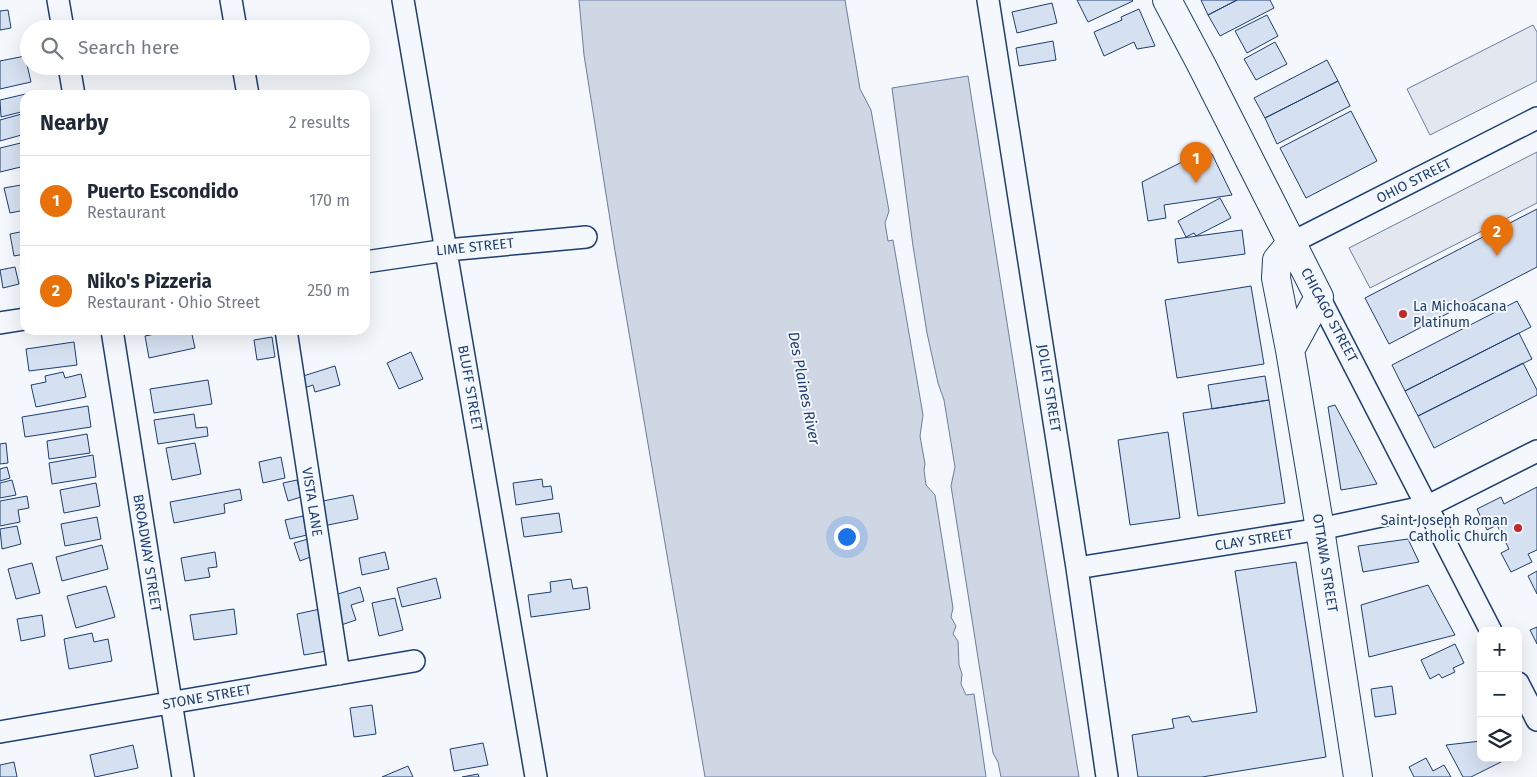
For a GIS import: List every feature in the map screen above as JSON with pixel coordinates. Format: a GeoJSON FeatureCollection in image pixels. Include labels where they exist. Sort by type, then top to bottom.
{"type":"FeatureCollection","features":[{"type":"Feature","properties":{"kind":"main road","name":"CHICAGO STREET"},"geometry":{"type":"LineString","coordinates":[[1166,0],[1201,64],[1319,297]]}},
{"type":"Feature","properties":{"kind":"main road","name":"OTTAWA STREET"},"geometry":{"type":"LineString","coordinates":[[1291,243],[1277,260],[1276,278],[1320,529],[1358,777]]}},
{"type":"Feature","properties":{"kind":"main road"},"geometry":{"type":"LineString","coordinates":[[1290,350],[1319,297]]}},
{"type":"Feature","properties":{"kind":"street"},"geometry":{"type":"LineString","coordinates":[[58,0],[61,20]]}},
{"type":"Feature","properties":{"kind":"street"},"geometry":{"type":"LineString","coordinates":[[231,0],[234,20]]}},
{"type":"Feature","properties":{"kind":"street","name":"BLUFF STREET"},"geometry":{"type":"LineString","coordinates":[[403,0],[536,777]]}},
{"type":"Feature","properties":{"kind":"street","name":"JOLIET STREET"},"geometry":{"type":"LineString","coordinates":[[988,0],[1077,568],[1107,777]]}},
{"type":"Feature","properties":{"kind":"street"},"geometry":{"type":"LineString","coordinates":[[71,75],[73,90]]}},
{"type":"Feature","properties":{"kind":"street"},"geometry":{"type":"LineString","coordinates":[[245,75],[247,90]]}},
{"type":"Feature","properties":{"kind":"street","name":"OHIO STREET"},"geometry":{"type":"LineString","coordinates":[[1291,243],[1537,118]]}},
{"type":"Feature","properties":{"kind":"street","name":"LIME STREET"},"geometry":{"type":"LineString","coordinates":[[370,261],[447,250],[586,237]]}},
{"type":"Feature","properties":{"kind":"street","name":"CHICAGO STREET"},"geometry":{"type":"LineString","coordinates":[[1319,297],[1490,627]]}},
{"type":"Feature","properties":{"kind":"street"},"geometry":{"type":"LineString","coordinates":[[0,323],[20,320]]}},
{"type":"Feature","properties":{"kind":"street","name":"BROADWAY STREET"},"geometry":{"type":"LineString","coordinates":[[113,335],[183,777]]}},
{"type":"Feature","properties":{"kind":"street","name":"VISTA LANE"},"geometry":{"type":"LineString","coordinates":[[287,335],[339,674]]}},
{"type":"Feature","properties":{"kind":"street","name":"CLAY STREET"},"geometry":{"type":"LineString","coordinates":[[1077,568],[1320,529],[1428,506],[1537,451]]}},
{"type":"Feature","properties":{"kind":"street","name":"STONE STREET"},"geometry":{"type":"LineString","coordinates":[[0,732],[414,661]]}},
{"type":"Feature","properties":{"kind":"street"},"geometry":{"type":"LineString","coordinates":[[1522,691],[1537,720]]}},
{"type":"Feature","properties":{"kind":"shaded area"},"geometry":{"type":"Polygon","coordinates":[[[1533,25],[1537,32],[1537,81],[1430,135],[1407,89],[1533,25]]]}},
{"type":"Feature","properties":{"kind":"shaded area"},"geometry":{"type":"Polygon","coordinates":[[[1537,152],[1537,203],[1370,288],[1349,248],[1537,152]]]}},
{"type":"Feature","properties":{"kind":"water","name":"Des Plaines River"},"geometry":{"type":"Polygon","coordinates":[[[579,0],[845,0],[860,89],[871,110],[889,211],[885,223],[888,241],[893,240],[923,415],[920,436],[925,464],[926,485],[935,495],[953,608],[951,617],[956,626],[953,634],[958,641],[959,665],[962,674],[961,684],[966,695],[974,694],[986,777],[705,777],[615,251],[584,55],[579,0]]]}},
{"type":"Feature","properties":{"kind":"water"},"geometry":{"type":"Polygon","coordinates":[[[968,76],[1079,777],[1001,777],[998,762],[993,753],[951,486],[955,467],[944,400],[938,383],[927,333],[913,246],[892,88],[968,76]]]}},
{"type":"Feature","properties":{"kind":"building"},"geometry":{"type":"Polygon","coordinates":[[[1077,0],[1132,0],[1133,1],[1088,22],[1077,0]]]}},
{"type":"Feature","properties":{"kind":"building"},"geometry":{"type":"Polygon","coordinates":[[[1201,0],[1237,0],[1208,15],[1201,0]]]}},
{"type":"Feature","properties":{"kind":"building"},"geometry":{"type":"Polygon","coordinates":[[[1237,0],[1270,0],[1274,8],[1220,36],[1208,15],[1237,0]]]}},
{"type":"Feature","properties":{"kind":"building"},"geometry":{"type":"Polygon","coordinates":[[[1052,3],[1057,23],[1017,33],[1012,12],[1052,3]]]}},
{"type":"Feature","properties":{"kind":"building"},"geometry":{"type":"Polygon","coordinates":[[[1139,9],[1155,46],[1137,49],[1134,42],[1104,56],[1094,32],[1122,20],[1121,17],[1139,9]]]}},
{"type":"Feature","properties":{"kind":"building"},"geometry":{"type":"Polygon","coordinates":[[[8,10],[11,28],[0,30],[0,11],[8,10]]]}},
{"type":"Feature","properties":{"kind":"building"},"geometry":{"type":"Polygon","coordinates":[[[1267,15],[1278,36],[1247,53],[1235,31],[1267,15]]]}},
{"type":"Feature","properties":{"kind":"building"},"geometry":{"type":"Polygon","coordinates":[[[1053,41],[1056,60],[1019,66],[1016,48],[1053,41]]]}},
{"type":"Feature","properties":{"kind":"building"},"geometry":{"type":"Polygon","coordinates":[[[1275,42],[1287,64],[1256,80],[1244,59],[1275,42]]]}},
{"type":"Feature","properties":{"kind":"building"},"geometry":{"type":"Polygon","coordinates":[[[20,57],[20,75],[29,75],[31,82],[0,89],[0,61],[20,57]]]}},
{"type":"Feature","properties":{"kind":"building"},"geometry":{"type":"Polygon","coordinates":[[[1327,60],[1338,81],[1265,118],[1254,98],[1327,60]]]}},
{"type":"Feature","properties":{"kind":"building"},"geometry":{"type":"Polygon","coordinates":[[[1338,81],[1350,106],[1277,144],[1265,118],[1338,81]]]}},
{"type":"Feature","properties":{"kind":"building"},"geometry":{"type":"Polygon","coordinates":[[[20,95],[20,112],[1,117],[0,100],[20,95]]]}},
{"type":"Feature","properties":{"kind":"building"},"geometry":{"type":"Polygon","coordinates":[[[1351,111],[1377,161],[1306,198],[1280,148],[1351,111]]]}},
{"type":"Feature","properties":{"kind":"building"},"geometry":{"type":"Polygon","coordinates":[[[20,114],[20,135],[0,141],[0,120],[20,114]]]}},
{"type":"Feature","properties":{"kind":"building"},"geometry":{"type":"Polygon","coordinates":[[[20,143],[20,167],[0,172],[0,148],[20,143]]]}},
{"type":"Feature","properties":{"kind":"building"},"geometry":{"type":"Polygon","coordinates":[[[1204,151],[1212,154],[1232,195],[1164,205],[1166,218],[1148,221],[1142,182],[1204,151]]]}},
{"type":"Feature","properties":{"kind":"building"},"geometry":{"type":"Polygon","coordinates":[[[20,185],[20,211],[10,213],[4,188],[20,185]]]}},
{"type":"Feature","properties":{"kind":"building"},"geometry":{"type":"Polygon","coordinates":[[[1220,198],[1231,218],[1196,236],[1194,233],[1186,237],[1178,221],[1220,198]]]}},
{"type":"Feature","properties":{"kind":"building"},"geometry":{"type":"Polygon","coordinates":[[[1537,209],[1537,267],[1389,344],[1365,298],[1537,209]]]}},
{"type":"Feature","properties":{"kind":"building"},"geometry":{"type":"Polygon","coordinates":[[[1242,230],[1245,254],[1178,263],[1175,239],[1242,230]]]}},
{"type":"Feature","properties":{"kind":"building"},"geometry":{"type":"Polygon","coordinates":[[[20,232],[20,255],[14,256],[10,234],[20,232]]]}},
{"type":"Feature","properties":{"kind":"building"},"geometry":{"type":"Polygon","coordinates":[[[15,267],[19,284],[3,288],[0,270],[15,267]]]}},
{"type":"Feature","properties":{"kind":"building"},"geometry":{"type":"Polygon","coordinates":[[[1251,286],[1264,364],[1177,378],[1165,300],[1251,286]]]}},
{"type":"Feature","properties":{"kind":"building"},"geometry":{"type":"Polygon","coordinates":[[[1517,301],[1531,327],[1405,391],[1392,365],[1517,301]]]}},
{"type":"Feature","properties":{"kind":"building"},"geometry":{"type":"Polygon","coordinates":[[[1519,333],[1532,359],[1418,416],[1405,391],[1519,333]]]}},
{"type":"Feature","properties":{"kind":"building"},"geometry":{"type":"Polygon","coordinates":[[[192,335],[195,348],[149,358],[145,336],[192,335]]]}},
{"type":"Feature","properties":{"kind":"building"},"geometry":{"type":"Polygon","coordinates":[[[272,337],[275,357],[257,360],[254,340],[272,337]]]}},
{"type":"Feature","properties":{"kind":"building"},"geometry":{"type":"Polygon","coordinates":[[[74,342],[77,365],[29,371],[26,349],[74,342]]]}},
{"type":"Feature","properties":{"kind":"building"},"geometry":{"type":"Polygon","coordinates":[[[411,352],[423,379],[399,389],[387,363],[411,352]]]}},
{"type":"Feature","properties":{"kind":"building"},"geometry":{"type":"Polygon","coordinates":[[[1523,363],[1537,390],[1537,395],[1434,448],[1418,416],[1523,363]]]}},
{"type":"Feature","properties":{"kind":"building"},"geometry":{"type":"Polygon","coordinates":[[[335,366],[340,385],[315,392],[313,385],[304,388],[300,377],[335,366]]]}},
{"type":"Feature","properties":{"kind":"building"},"geometry":{"type":"Polygon","coordinates":[[[63,372],[65,378],[81,374],[86,397],[36,407],[31,385],[46,382],[45,376],[63,372]]]}},
{"type":"Feature","properties":{"kind":"building"},"geometry":{"type":"Polygon","coordinates":[[[1265,376],[1269,400],[1212,409],[1208,385],[1265,376]]]}},
{"type":"Feature","properties":{"kind":"building"},"geometry":{"type":"Polygon","coordinates":[[[208,380],[212,404],[154,413],[150,389],[208,380]]]}},
{"type":"Feature","properties":{"kind":"building"},"geometry":{"type":"Polygon","coordinates":[[[1269,400],[1285,503],[1198,516],[1183,413],[1269,400]]]}},
{"type":"Feature","properties":{"kind":"building"},"geometry":{"type":"Polygon","coordinates":[[[1335,405],[1377,484],[1341,490],[1328,407],[1335,405]]]}},
{"type":"Feature","properties":{"kind":"building"},"geometry":{"type":"Polygon","coordinates":[[[88,406],[91,427],[25,437],[22,417],[88,406]]]}},
{"type":"Feature","properties":{"kind":"building"},"geometry":{"type":"Polygon","coordinates":[[[194,414],[196,428],[207,427],[208,436],[158,444],[154,420],[194,414]]]}},
{"type":"Feature","properties":{"kind":"building"},"geometry":{"type":"Polygon","coordinates":[[[1168,432],[1180,518],[1130,525],[1118,440],[1168,432]]]}},
{"type":"Feature","properties":{"kind":"building"},"geometry":{"type":"Polygon","coordinates":[[[87,434],[90,453],[49,459],[47,441],[87,434]]]}},
{"type":"Feature","properties":{"kind":"building"},"geometry":{"type":"Polygon","coordinates":[[[6,443],[8,463],[0,464],[0,444],[6,443]]]}},
{"type":"Feature","properties":{"kind":"building"},"geometry":{"type":"Polygon","coordinates":[[[195,443],[201,474],[172,480],[166,448],[195,443]]]}},
{"type":"Feature","properties":{"kind":"building"},"geometry":{"type":"Polygon","coordinates":[[[93,455],[96,477],[52,484],[49,463],[93,455]]]}},
{"type":"Feature","properties":{"kind":"building"},"geometry":{"type":"Polygon","coordinates":[[[281,457],[285,478],[263,483],[259,462],[281,457]]]}},
{"type":"Feature","properties":{"kind":"building"},"geometry":{"type":"Polygon","coordinates":[[[7,467],[10,478],[0,481],[0,469],[7,467]]]}},
{"type":"Feature","properties":{"kind":"building"},"geometry":{"type":"Polygon","coordinates":[[[542,479],[543,487],[551,486],[553,499],[516,505],[513,483],[542,479]]]}},
{"type":"Feature","properties":{"kind":"building"},"geometry":{"type":"Polygon","coordinates":[[[12,480],[16,495],[0,498],[0,483],[12,480]]]}},
{"type":"Feature","properties":{"kind":"building"},"geometry":{"type":"Polygon","coordinates":[[[297,480],[301,497],[288,501],[283,483],[297,480]]]}},
{"type":"Feature","properties":{"kind":"building"},"geometry":{"type":"Polygon","coordinates":[[[96,483],[100,506],[64,513],[60,490],[96,483]]]}},
{"type":"Feature","properties":{"kind":"building","name":"Saint Joseph Roman Catholic Church"},"geometry":{"type":"Polygon","coordinates":[[[1537,487],[1537,550],[1528,554],[1532,562],[1511,572],[1501,553],[1509,549],[1497,525],[1487,530],[1477,509],[1501,497],[1504,504],[1537,487]]]}},
{"type":"Feature","properties":{"kind":"building"},"geometry":{"type":"Polygon","coordinates":[[[240,489],[242,500],[224,504],[225,513],[174,523],[170,502],[240,489]]]}},
{"type":"Feature","properties":{"kind":"building"},"geometry":{"type":"Polygon","coordinates":[[[353,495],[358,519],[323,526],[318,502],[353,495]]]}},
{"type":"Feature","properties":{"kind":"building"},"geometry":{"type":"Polygon","coordinates":[[[27,496],[29,508],[18,510],[20,522],[0,526],[0,501],[27,496]]]}},
{"type":"Feature","properties":{"kind":"building"},"geometry":{"type":"Polygon","coordinates":[[[559,513],[562,532],[524,537],[521,518],[559,513]]]}},
{"type":"Feature","properties":{"kind":"building"},"geometry":{"type":"Polygon","coordinates":[[[303,516],[307,535],[290,539],[285,520],[303,516]]]}},
{"type":"Feature","properties":{"kind":"building"},"geometry":{"type":"Polygon","coordinates":[[[97,517],[101,539],[65,546],[61,524],[97,517]]]}},
{"type":"Feature","properties":{"kind":"building"},"geometry":{"type":"Polygon","coordinates":[[[17,526],[21,544],[2,549],[0,529],[17,526]]]}},
{"type":"Feature","properties":{"kind":"building"},"geometry":{"type":"Polygon","coordinates":[[[308,539],[313,556],[300,561],[294,543],[308,539]]]}},
{"type":"Feature","properties":{"kind":"building"},"geometry":{"type":"Polygon","coordinates":[[[1408,539],[1419,562],[1363,572],[1358,546],[1408,539]]]}},
{"type":"Feature","properties":{"kind":"building"},"geometry":{"type":"Polygon","coordinates":[[[102,545],[108,569],[62,581],[56,557],[102,545]]]}},
{"type":"Feature","properties":{"kind":"building"},"geometry":{"type":"Polygon","coordinates":[[[215,552],[217,567],[208,568],[210,577],[185,581],[181,558],[215,552]]]}},
{"type":"Feature","properties":{"kind":"building"},"geometry":{"type":"Polygon","coordinates":[[[385,552],[389,569],[362,575],[359,558],[385,552]]]}},
{"type":"Feature","properties":{"kind":"building"},"geometry":{"type":"Polygon","coordinates":[[[1296,562],[1326,757],[1202,777],[1138,777],[1132,735],[1174,728],[1172,719],[1189,716],[1192,722],[1257,712],[1235,571],[1296,562]]]}},
{"type":"Feature","properties":{"kind":"building"},"geometry":{"type":"Polygon","coordinates":[[[32,563],[40,593],[16,599],[8,569],[32,563]]]}},
{"type":"Feature","properties":{"kind":"building"},"geometry":{"type":"Polygon","coordinates":[[[1537,571],[1537,594],[1528,576],[1537,571]]]}},
{"type":"Feature","properties":{"kind":"building"},"geometry":{"type":"Polygon","coordinates":[[[436,578],[441,598],[402,607],[397,588],[436,578]]]}},
{"type":"Feature","properties":{"kind":"building"},"geometry":{"type":"Polygon","coordinates":[[[571,579],[573,589],[587,587],[590,609],[531,617],[528,595],[551,592],[550,582],[571,579]]]}},
{"type":"Feature","properties":{"kind":"building"},"geometry":{"type":"Polygon","coordinates":[[[1428,585],[1455,635],[1369,657],[1361,605],[1428,585]]]}},
{"type":"Feature","properties":{"kind":"building"},"geometry":{"type":"Polygon","coordinates":[[[106,586],[115,617],[76,628],[67,596],[106,586]]]}},
{"type":"Feature","properties":{"kind":"building"},"geometry":{"type":"Polygon","coordinates":[[[360,587],[364,601],[351,605],[356,620],[341,625],[332,596],[360,587]]]}},
{"type":"Feature","properties":{"kind":"building"},"geometry":{"type":"Polygon","coordinates":[[[395,598],[403,630],[379,636],[372,603],[395,598]]]}},
{"type":"Feature","properties":{"kind":"building"},"geometry":{"type":"Polygon","coordinates":[[[234,609],[237,634],[194,640],[190,615],[234,609]]]}},
{"type":"Feature","properties":{"kind":"building"},"geometry":{"type":"Polygon","coordinates":[[[320,609],[327,651],[304,655],[297,614],[320,609]]]}},
{"type":"Feature","properties":{"kind":"building"},"geometry":{"type":"Polygon","coordinates":[[[42,615],[45,636],[21,641],[17,619],[42,615]]]}},
{"type":"Feature","properties":{"kind":"building"},"geometry":{"type":"Polygon","coordinates":[[[1537,627],[1537,644],[1530,630],[1537,627]]]}},
{"type":"Feature","properties":{"kind":"building"},"geometry":{"type":"Polygon","coordinates":[[[92,633],[94,642],[108,639],[112,661],[69,669],[64,639],[92,633]]]}},
{"type":"Feature","properties":{"kind":"building"},"geometry":{"type":"Polygon","coordinates":[[[1455,644],[1464,663],[1453,668],[1455,672],[1442,678],[1439,674],[1430,679],[1421,660],[1455,644]]]}},
{"type":"Feature","properties":{"kind":"building"},"geometry":{"type":"Polygon","coordinates":[[[1392,686],[1396,714],[1375,717],[1371,689],[1392,686]]]}},
{"type":"Feature","properties":{"kind":"building"},"geometry":{"type":"Polygon","coordinates":[[[372,705],[376,734],[354,737],[350,708],[372,705]]]}},
{"type":"Feature","properties":{"kind":"building"},"geometry":{"type":"Polygon","coordinates":[[[1477,741],[1477,762],[1501,762],[1471,777],[1463,777],[1446,745],[1477,741]]]}},
{"type":"Feature","properties":{"kind":"building"},"geometry":{"type":"Polygon","coordinates":[[[483,743],[488,765],[454,771],[450,749],[483,743]]]}},
{"type":"Feature","properties":{"kind":"building"},"geometry":{"type":"Polygon","coordinates":[[[133,745],[138,768],[95,777],[90,755],[133,745]]]}},
{"type":"Feature","properties":{"kind":"building"},"geometry":{"type":"Polygon","coordinates":[[[1426,758],[1433,771],[1444,765],[1451,777],[1414,777],[1409,767],[1426,758]]]}},
{"type":"Feature","properties":{"kind":"building"},"geometry":{"type":"Polygon","coordinates":[[[14,762],[17,777],[0,777],[0,765],[14,762]]]}},
{"type":"Feature","properties":{"kind":"building"},"geometry":{"type":"Polygon","coordinates":[[[408,766],[413,777],[382,777],[408,766]]]}},
{"type":"Feature","properties":{"kind":"building"},"geometry":{"type":"Polygon","coordinates":[[[478,774],[479,777],[462,777],[478,774]]]}},
{"type":"Feature","properties":{"kind":"place","name":"Puerto Escondido"},"geometry":{"type":"Point","coordinates":[1196,183]}},
{"type":"Feature","properties":{"kind":"place","name":"Niko's Pizzeria"},"geometry":{"type":"Point","coordinates":[1497,256]}},
{"type":"Feature","properties":{"kind":"place","name":"La Michoacana Platinum"},"geometry":{"type":"Point","coordinates":[1403,314]}},
{"type":"Feature","properties":{"kind":"place","name":"Saint Joseph Roman Catholic Church"},"geometry":{"type":"Point","coordinates":[1518,528]}}]}
